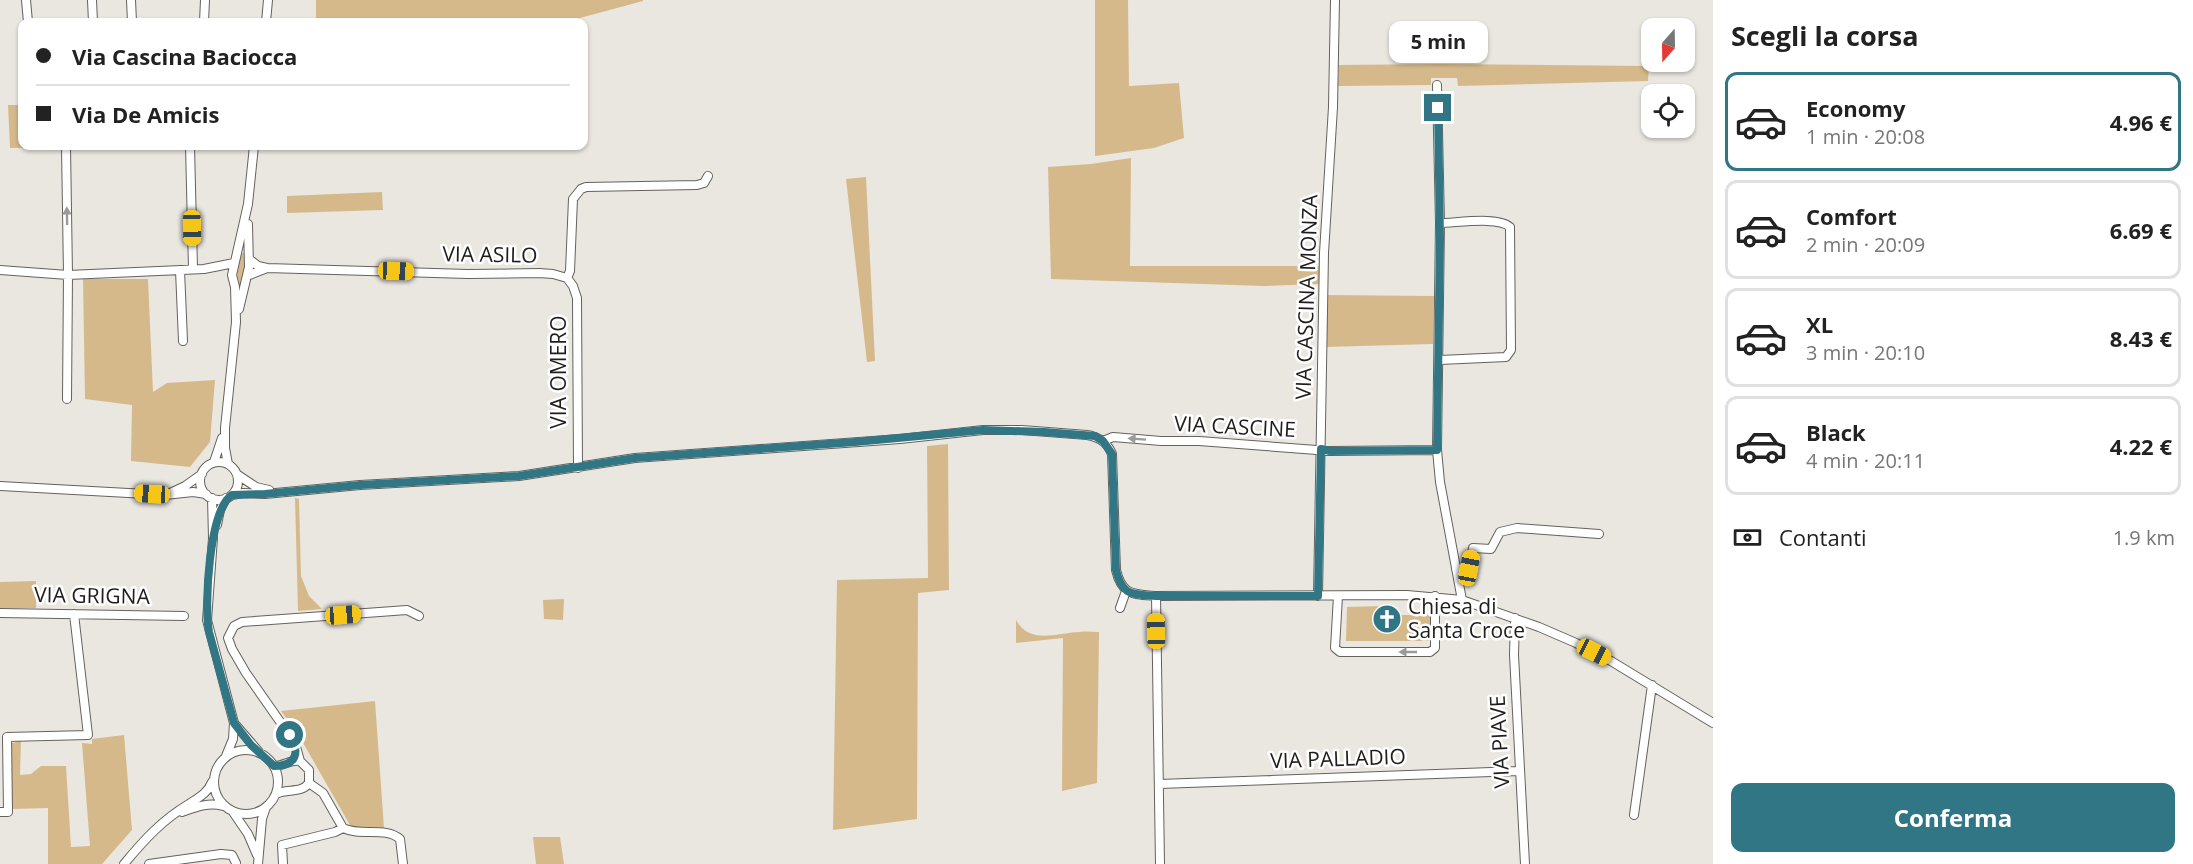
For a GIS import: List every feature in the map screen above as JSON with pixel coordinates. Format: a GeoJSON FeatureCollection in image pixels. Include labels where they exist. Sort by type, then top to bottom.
{"type":"FeatureCollection","features":[{"type":"Feature","properties":{"kind":"street"},"geometry":{"type":"LineString","coordinates":[[26,0],[28,18]]}},
{"type":"Feature","properties":{"kind":"street"},"geometry":{"type":"LineString","coordinates":[[92,0],[93,18]]}},
{"type":"Feature","properties":{"kind":"street"},"geometry":{"type":"LineString","coordinates":[[131,0],[132,18]]}},
{"type":"Feature","properties":{"kind":"street"},"geometry":{"type":"LineString","coordinates":[[204,18],[205,0]]}},
{"type":"Feature","properties":{"kind":"street"},"geometry":{"type":"LineString","coordinates":[[266,18],[268,0]]}},
{"type":"Feature","properties":{"kind":"street","name":"VIA CASCINA MONZA"},"geometry":{"type":"LineString","coordinates":[[1318,596],[1324,253],[1333,107],[1335,0]]}},
{"type":"Feature","properties":{"kind":"street"},"geometry":{"type":"LineString","coordinates":[[1437,86],[1440,223],[1440,360],[1437,450],[1440,482],[1462,600]]}},
{"type":"Feature","properties":{"kind":"street"},"geometry":{"type":"LineString","coordinates":[[66,150],[67,399]]}},
{"type":"Feature","properties":{"kind":"street"},"geometry":{"type":"LineString","coordinates":[[190,150],[193,269]]}},
{"type":"Feature","properties":{"kind":"street"},"geometry":{"type":"LineString","coordinates":[[254,150],[248,204],[239,251],[234,263],[236,322],[225,448],[228,464],[246,482],[256,487],[277,491]]}},
{"type":"Feature","properties":{"kind":"street"},"geometry":{"type":"LineString","coordinates":[[567,278],[570,271],[573,199],[580,189],[697,185],[704,183],[708,176]]}},
{"type":"Feature","properties":{"kind":"street"},"geometry":{"type":"LineString","coordinates":[[236,322],[249,259],[248,204]]}},
{"type":"Feature","properties":{"kind":"street"},"geometry":{"type":"LineString","coordinates":[[1440,223],[1497,221],[1510,227],[1511,350],[1506,357],[1440,360]]}},
{"type":"Feature","properties":{"kind":"street","name":"VIA ASILO"},"geometry":{"type":"LineString","coordinates":[[249,259],[258,266],[267,268],[539,273],[567,278]]}},
{"type":"Feature","properties":{"kind":"street"},"geometry":{"type":"LineString","coordinates":[[0,270],[68,275],[204,269],[234,263]]}},
{"type":"Feature","properties":{"kind":"street","name":"VIA ASILO"},"geometry":{"type":"LineString","coordinates":[[247,276],[267,268]]}},
{"type":"Feature","properties":{"kind":"street"},"geometry":{"type":"LineString","coordinates":[[204,269],[224,273],[233,279]]}},
{"type":"Feature","properties":{"kind":"street"},"geometry":{"type":"LineString","coordinates":[[180,270],[183,341]]}},
{"type":"Feature","properties":{"kind":"street","name":"VIA OMERO"},"geometry":{"type":"LineString","coordinates":[[567,278],[577,298],[578,468]]}},
{"type":"Feature","properties":{"kind":"street"},"geometry":{"type":"LineString","coordinates":[[165,495],[185,486],[214,462],[225,428]]}},
{"type":"Feature","properties":{"kind":"street","name":"VIA CASCINE"},"geometry":{"type":"LineString","coordinates":[[229,496],[519,476],[655,456],[855,442],[983,430],[1080,434],[1095,436],[1103,441],[1113,437],[1161,441],[1231,442],[1330,451],[1437,450]]}},
{"type":"Feature","properties":{"kind":"street"},"geometry":{"type":"LineString","coordinates":[[1103,441],[1112,454],[1116,570],[1120,585],[1132,594],[1156,596],[1435,596],[1462,600],[1515,618],[1576,643],[1713,723]]}},
{"type":"Feature","properties":{"kind":"street"},"geometry":{"type":"LineString","coordinates":[[214,462],[228,464]]}},
{"type":"Feature","properties":{"kind":"street"},"geometry":{"type":"LineString","coordinates":[[125,864],[147,836],[210,788],[216,769],[226,756],[233,739],[234,723],[207,620],[213,538],[209,496],[201,485],[202,474]]}},
{"type":"Feature","properties":{"kind":"street"},"geometry":{"type":"LineString","coordinates":[[213,538],[220,510],[238,485],[237,474]]}},
{"type":"Feature","properties":{"kind":"street"},"geometry":{"type":"LineString","coordinates":[[0,486],[165,495],[193,492],[209,496],[229,496]]}},
{"type":"Feature","properties":{"kind":"street"},"geometry":{"type":"LineString","coordinates":[[1456,569],[1469,568],[1473,548],[1491,549],[1500,531],[1516,528],[1599,534]]}},
{"type":"Feature","properties":{"kind":"street"},"geometry":{"type":"LineString","coordinates":[[1120,608],[1126,591]]}},
{"type":"Feature","properties":{"kind":"street"},"geometry":{"type":"LineString","coordinates":[[1156,596],[1160,864]]}},
{"type":"Feature","properties":{"kind":"street"},"geometry":{"type":"LineString","coordinates":[[1338,596],[1335,648],[1340,652],[1430,652],[1435,648],[1435,596]]}},
{"type":"Feature","properties":{"kind":"street"},"geometry":{"type":"LineString","coordinates":[[296,761],[297,748],[232,649],[228,638],[234,626],[242,622],[407,610],[419,616]]}},
{"type":"Feature","properties":{"kind":"street","name":"VIA GRIGNA"},"geometry":{"type":"LineString","coordinates":[[0,613],[184,616]]}},
{"type":"Feature","properties":{"kind":"street"},"geometry":{"type":"LineString","coordinates":[[0,813],[8,812],[8,737],[88,735],[74,614]]}},
{"type":"Feature","properties":{"kind":"street","name":"VIA PIAVE"},"geometry":{"type":"LineString","coordinates":[[1515,618],[1519,771],[1525,864]]}},
{"type":"Feature","properties":{"kind":"street"},"geometry":{"type":"LineString","coordinates":[[1634,815],[1652,686]]}},
{"type":"Feature","properties":{"kind":"street"},"geometry":{"type":"LineString","coordinates":[[234,723],[274,766],[278,778],[276,794],[266,807],[262,819],[258,861]]}},
{"type":"Feature","properties":{"kind":"street"},"geometry":{"type":"LineString","coordinates":[[226,756],[243,750],[260,753]]}},
{"type":"Feature","properties":{"kind":"street"},"geometry":{"type":"LineString","coordinates":[[274,766],[284,766],[296,761]]}},
{"type":"Feature","properties":{"kind":"street"},"geometry":{"type":"LineString","coordinates":[[276,794],[287,790],[304,789],[309,783],[309,770],[296,761]]}},
{"type":"Feature","properties":{"kind":"street","name":"VIA PALLADIO"},"geometry":{"type":"LineString","coordinates":[[1159,783],[1519,771]]}},
{"type":"Feature","properties":{"kind":"street"},"geometry":{"type":"LineString","coordinates":[[213,778],[215,794],[225,807]]}},
{"type":"Feature","properties":{"kind":"street"},"geometry":{"type":"LineString","coordinates":[[309,783],[323,793],[343,828]]}},
{"type":"Feature","properties":{"kind":"street"},"geometry":{"type":"LineString","coordinates":[[170,817],[204,805],[215,804],[225,807],[233,812],[248,834],[258,861]]}},
{"type":"Feature","properties":{"kind":"street"},"geometry":{"type":"LineString","coordinates":[[233,812],[250,814],[266,807]]}},
{"type":"Feature","properties":{"kind":"street"},"geometry":{"type":"LineString","coordinates":[[283,864],[282,845],[343,828],[354,832],[394,834],[400,838],[403,864]]}},
{"type":"Feature","properties":{"kind":"street"},"geometry":{"type":"LineString","coordinates":[[149,864],[228,854],[236,863]]}},
{"type":"Feature","properties":{"kind":"shaded area"},"geometry":{"type":"Polygon","coordinates":[[[316,0],[643,0],[580,18],[316,18],[316,0]]]}},
{"type":"Feature","properties":{"kind":"shaded area"},"geometry":{"type":"Polygon","coordinates":[[[1095,0],[1128,0],[1129,86],[1179,83],[1184,138],[1154,148],[1095,156],[1095,0]]]}},
{"type":"Feature","properties":{"kind":"shaded area"},"geometry":{"type":"Polygon","coordinates":[[[1339,65],[1641,66],[1641,72],[1649,72],[1648,81],[1458,86],[1457,78],[1431,78],[1431,85],[1338,86],[1339,65]]]}},
{"type":"Feature","properties":{"kind":"shaded area"},"geometry":{"type":"Polygon","coordinates":[[[8,105],[18,105],[18,148],[10,148],[8,105]]]}},
{"type":"Feature","properties":{"kind":"shaded area"},"geometry":{"type":"Polygon","coordinates":[[[1131,158],[1130,266],[1320,266],[1320,284],[1264,286],[1051,279],[1048,167],[1131,158]]]}},
{"type":"Feature","properties":{"kind":"shaded area"},"geometry":{"type":"Polygon","coordinates":[[[866,177],[875,361],[867,362],[846,179],[866,177]]]}},
{"type":"Feature","properties":{"kind":"shaded area"},"geometry":{"type":"Polygon","coordinates":[[[382,192],[383,210],[287,213],[287,196],[382,192]]]}},
{"type":"Feature","properties":{"kind":"shaded area"},"geometry":{"type":"Polygon","coordinates":[[[244,253],[246,264],[240,287],[236,269],[244,253]]]}},
{"type":"Feature","properties":{"kind":"shaded area"},"geometry":{"type":"Polygon","coordinates":[[[83,279],[148,279],[153,392],[167,383],[215,380],[210,442],[190,467],[131,461],[132,405],[85,399],[83,279]]]}},
{"type":"Feature","properties":{"kind":"shaded area"},"geometry":{"type":"Polygon","coordinates":[[[1327,295],[1434,296],[1433,344],[1325,347],[1327,295]]]}},
{"type":"Feature","properties":{"kind":"shaded area"},"geometry":{"type":"Polygon","coordinates":[[[948,444],[949,590],[918,593],[917,819],[833,830],[837,580],[928,578],[927,446],[948,444]]]}},
{"type":"Feature","properties":{"kind":"shaded area"},"geometry":{"type":"Polygon","coordinates":[[[295,498],[299,499],[301,576],[309,596],[322,609],[298,611],[295,498]]]}},
{"type":"Feature","properties":{"kind":"shaded area"},"geometry":{"type":"Polygon","coordinates":[[[36,581],[36,608],[0,608],[0,582],[36,581]]]}},
{"type":"Feature","properties":{"kind":"shaded area"},"geometry":{"type":"Polygon","coordinates":[[[564,599],[563,620],[544,619],[543,600],[564,599]]]}},
{"type":"Feature","properties":{"kind":"shaded area"},"geometry":{"type":"Polygon","coordinates":[[[1382,606],[1382,623],[1385,625],[1392,623],[1392,615],[1430,615],[1430,641],[1346,641],[1347,607],[1382,606]]]}},
{"type":"Feature","properties":{"kind":"shaded area"},"geometry":{"type":"Polygon","coordinates":[[[1016,620],[1022,628],[1036,635],[1099,632],[1097,783],[1062,791],[1063,638],[1016,643],[1016,620]]]}},
{"type":"Feature","properties":{"kind":"shaded area"},"geometry":{"type":"Polygon","coordinates":[[[375,701],[384,828],[351,827],[298,734],[281,711],[375,701]]]}},
{"type":"Feature","properties":{"kind":"shaded area"},"geometry":{"type":"Polygon","coordinates":[[[124,735],[132,830],[102,864],[48,864],[48,808],[12,809],[12,743],[21,741],[20,775],[31,774],[41,766],[66,766],[71,847],[90,846],[82,743],[92,744],[92,739],[124,735]]]}},
{"type":"Feature","properties":{"kind":"shaded area"},"geometry":{"type":"Polygon","coordinates":[[[533,837],[560,837],[564,864],[536,864],[533,837]]]}},
{"type":"Feature","properties":{"kind":"place","name":"Chiesa di Santa Croce"},"geometry":{"type":"Point","coordinates":[1387,619]}},
{"type":"Feature","properties":{"kind":"route"},"geometry":{"type":"LineString","coordinates":[[290,735],[297,748],[292,761],[284,766],[274,766],[243,736],[234,723],[209,632],[208,592],[213,538],[223,503],[232,495],[519,476],[578,468],[597,463],[675,454],[900,439],[983,430],[1022,430],[1095,436],[1103,441],[1112,454],[1116,570],[1120,585],[1126,591],[1132,594],[1156,596],[1318,596],[1321,449],[1330,451],[1437,450],[1440,360],[1438,108]]}}]}
